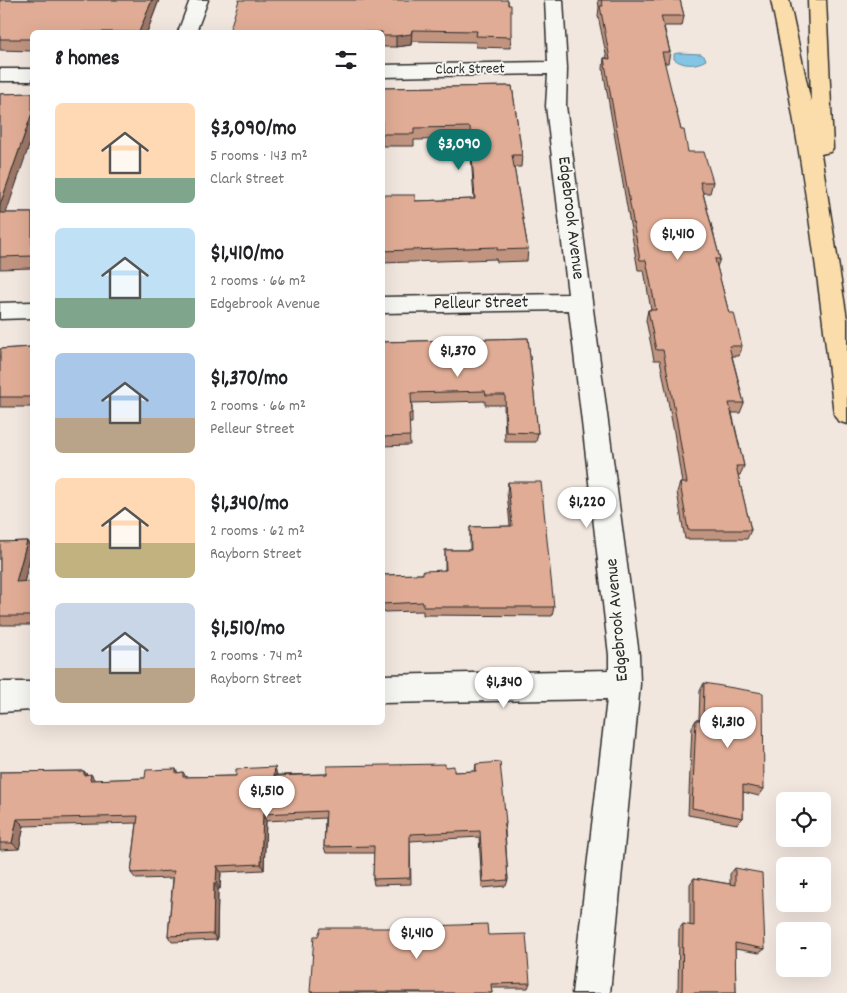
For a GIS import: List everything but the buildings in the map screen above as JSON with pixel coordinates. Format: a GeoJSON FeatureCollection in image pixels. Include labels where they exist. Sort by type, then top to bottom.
{"type":"FeatureCollection","features":[{"type":"Feature","properties":{"kind":"highway"},"geometry":{"type":"LineString","coordinates":[[780,0],[792,48],[826,242],[847,414]]}},
{"type":"Feature","properties":{"kind":"highway"},"geometry":{"type":"LineString","coordinates":[[817,0],[826,242]]}},
{"type":"Feature","properties":{"kind":"street"},"geometry":{"type":"LineString","coordinates":[[188,30],[199,0]]}},
{"type":"Feature","properties":{"kind":"street","name":"Edgebrook Avenue"},"geometry":{"type":"LineString","coordinates":[[554,0],[558,68],[556,106],[622,630],[624,684],[591,993]]}},
{"type":"Feature","properties":{"kind":"street","name":"Clark Street"},"geometry":{"type":"LineString","coordinates":[[385,71],[558,68]]}},
{"type":"Feature","properties":{"kind":"street"},"geometry":{"type":"LineString","coordinates":[[0,75],[30,75]]}},
{"type":"Feature","properties":{"kind":"street","name":"Pelleur Street"},"geometry":{"type":"LineString","coordinates":[[385,305],[580,302]]}},
{"type":"Feature","properties":{"kind":"street"},"geometry":{"type":"LineString","coordinates":[[0,311],[30,310]]}},
{"type":"Feature","properties":{"kind":"street"},"geometry":{"type":"LineString","coordinates":[[385,689],[624,684]]}},
{"type":"Feature","properties":{"kind":"street"},"geometry":{"type":"LineString","coordinates":[[0,697],[30,696]]}},
{"type":"Feature","properties":{"kind":"water"},"geometry":{"type":"Polygon","coordinates":[[[674,54],[701,54],[706,60],[685,64],[674,59],[674,54]]]}}]}
